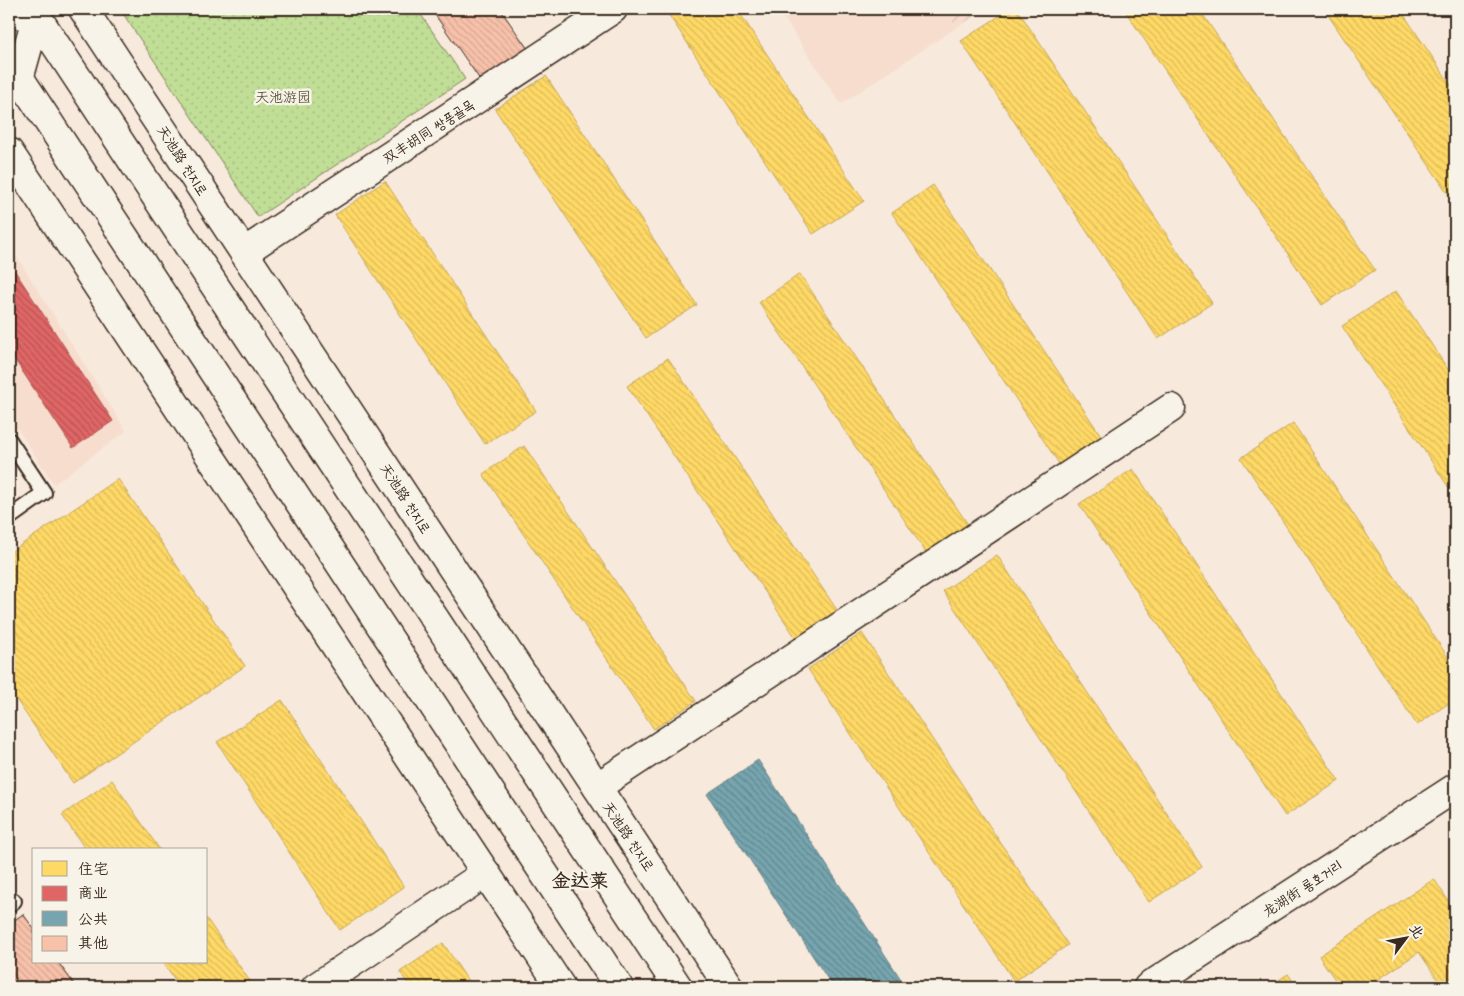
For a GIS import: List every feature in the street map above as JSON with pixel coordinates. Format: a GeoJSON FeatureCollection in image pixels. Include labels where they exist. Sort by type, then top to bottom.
{"type":"FeatureCollection","features":[{"type":"Feature","properties":{"kind":"street","name":"天池路 천지로"},"geometry":{"type":"LineString","coordinates":[[83,9],[729,987]]}},
{"type":"Feature","properties":{"kind":"street","name":"双丰胡同 쌍풍골목"},"geometry":{"type":"LineString","coordinates":[[244,252],[613,9]]}},
{"type":"Feature","properties":{"kind":"street"},"geometry":{"type":"LineString","coordinates":[[9,14],[38,11]]}},
{"type":"Feature","properties":{"kind":"street"},"geometry":{"type":"LineString","coordinates":[[38,11],[12,76],[619,987]]}},
{"type":"Feature","properties":{"kind":"street"},"geometry":{"type":"LineString","coordinates":[[38,11],[678,987]]}},
{"type":"Feature","properties":{"kind":"street"},"geometry":{"type":"LineString","coordinates":[[9,152],[562,987]]}},
{"type":"Feature","properties":{"kind":"street"},"geometry":{"type":"LineString","coordinates":[[597,787],[1171,408]]}},
{"type":"Feature","properties":{"kind":"street","name":"龙湖街 룡호거리"},"geometry":{"type":"LineString","coordinates":[[1148,987],[1455,788]]}},
{"type":"Feature","properties":{"kind":"street"},"geometry":{"type":"LineString","coordinates":[[316,987],[486,873]]}},
{"type":"Feature","properties":{"kind":"lane"},"geometry":{"type":"LineString","coordinates":[[9,440],[44,494],[9,518]]}},
{"type":"Feature","properties":{"kind":"shaded area"},"geometry":{"type":"Polygon","coordinates":[[[778,9],[945,9],[957,27],[841,104],[778,9]]]}},
{"type":"Feature","properties":{"kind":"shaded area"},"geometry":{"type":"Polygon","coordinates":[[[945,9],[986,9],[957,27],[945,9]]]}},
{"type":"Feature","properties":{"kind":"shaded area"},"geometry":{"type":"Polygon","coordinates":[[[9,244],[126,431],[54,484],[9,416],[9,244]]]}},
{"type":"Feature","properties":{"kind":"green space","name":"天池游园"},"geometry":{"type":"Polygon","coordinates":[[[127,9],[417,9],[465,79],[258,217],[122,12],[127,9]]]}},
{"type":"Feature","properties":{"kind":"building: 住宅"},"geometry":{"type":"Polygon","coordinates":[[[665,9],[737,9],[864,201],[813,234],[665,9]]]}},
{"type":"Feature","properties":{"kind":"building: 住宅"},"geometry":{"type":"Polygon","coordinates":[[[1010,9],[1017,9],[1212,303],[1158,339],[961,41],[1010,9]]]}},
{"type":"Feature","properties":{"kind":"building: 住宅"},"geometry":{"type":"Polygon","coordinates":[[[1124,9],[1199,9],[1375,270],[1322,305],[1124,9]]]}},
{"type":"Feature","properties":{"kind":"building: 住宅"},"geometry":{"type":"Polygon","coordinates":[[[1324,9],[1400,9],[1455,91],[1455,204],[1324,9]]]}},
{"type":"Feature","properties":{"kind":"building: 住宅"},"geometry":{"type":"Polygon","coordinates":[[[546,76],[697,305],[646,338],[495,109],[546,76]]]}},
{"type":"Feature","properties":{"kind":"building: 住宅"},"geometry":{"type":"Polygon","coordinates":[[[385,181],[536,411],[485,444],[335,215],[385,181]]]}},
{"type":"Feature","properties":{"kind":"building: 住宅"},"geometry":{"type":"Polygon","coordinates":[[[933,185],[1104,440],[1062,468],[892,213],[933,185]]]}},
{"type":"Feature","properties":{"kind":"building: 住宅"},"geometry":{"type":"Polygon","coordinates":[[[800,274],[971,529],[929,557],[759,302],[800,274]]]}},
{"type":"Feature","properties":{"kind":"building: 住宅"},"geometry":{"type":"Polygon","coordinates":[[[1396,291],[1455,380],[1455,497],[1342,326],[1396,291]]]}},
{"type":"Feature","properties":{"kind":"building: 住宅"},"geometry":{"type":"Polygon","coordinates":[[[668,358],[839,613],[798,641],[627,386],[668,358]]]}},
{"type":"Feature","properties":{"kind":"building: 住宅"},"geometry":{"type":"Polygon","coordinates":[[[1293,423],[1455,668],[1455,699],[1417,725],[1241,458],[1293,423]]]}},
{"type":"Feature","properties":{"kind":"building: 住宅"},"geometry":{"type":"Polygon","coordinates":[[[524,446],[696,701],[654,729],[483,474],[524,446]]]}},
{"type":"Feature","properties":{"kind":"building: 住宅"},"geometry":{"type":"Polygon","coordinates":[[[1133,469],[1339,781],[1285,816],[1079,504],[1133,469]]]}},
{"type":"Feature","properties":{"kind":"building: 住宅"},"geometry":{"type":"Polygon","coordinates":[[[118,479],[245,666],[73,783],[9,689],[9,553],[118,479]]]}},
{"type":"Feature","properties":{"kind":"building: 住宅"},"geometry":{"type":"Polygon","coordinates":[[[997,555],[1202,867],[1149,902],[943,591],[997,555]]]}},
{"type":"Feature","properties":{"kind":"building: 住宅"},"geometry":{"type":"Polygon","coordinates":[[[862,633],[1068,945],[1014,981],[808,669],[862,633]]]}},
{"type":"Feature","properties":{"kind":"building: 住宅"},"geometry":{"type":"Polygon","coordinates":[[[282,700],[404,887],[340,930],[217,742],[282,700]]]}},
{"type":"Feature","properties":{"kind":"building: 住宅"},"geometry":{"type":"Polygon","coordinates":[[[112,780],[159,848],[85,848],[62,815],[112,780]]]}},
{"type":"Feature","properties":{"kind":"building: 住宅"},"geometry":{"type":"Polygon","coordinates":[[[1434,879],[1455,911],[1455,987],[1443,987],[1419,952],[1367,987],[1340,987],[1319,956],[1434,879]]]}},
{"type":"Feature","properties":{"kind":"building: 住宅"},"geometry":{"type":"Polygon","coordinates":[[[208,921],[254,987],[180,987],[164,964],[208,964],[208,921]]]}},
{"type":"Feature","properties":{"kind":"building: 住宅"},"geometry":{"type":"Polygon","coordinates":[[[443,943],[472,987],[410,987],[400,972],[443,943]]]}},
{"type":"Feature","properties":{"kind":"building: 住宅"},"geometry":{"type":"Polygon","coordinates":[[[1288,974],[1297,987],[1268,987],[1288,974]]]}},
{"type":"Feature","properties":{"kind":"building: 商业"},"geometry":{"type":"Polygon","coordinates":[[[9,262],[113,421],[73,448],[9,351],[9,262]]]}},
{"type":"Feature","properties":{"kind":"building: 公共"},"geometry":{"type":"Polygon","coordinates":[[[758,760],[906,987],[833,987],[707,794],[758,760]]]}},
{"type":"Feature","properties":{"kind":"building: 其他"},"geometry":{"type":"Polygon","coordinates":[[[431,9],[500,9],[530,52],[483,84],[431,9]]]}},
{"type":"Feature","properties":{"kind":"building: 其他"},"geometry":{"type":"Polygon","coordinates":[[[23,914],[32,926],[32,964],[59,964],[76,987],[11,987],[9,984],[9,924],[23,914]]]}},
{"type":"Feature","properties":{"kind":"district","name":"金达莱"},"geometry":{"type":"Point","coordinates":[580,879]}}]}
